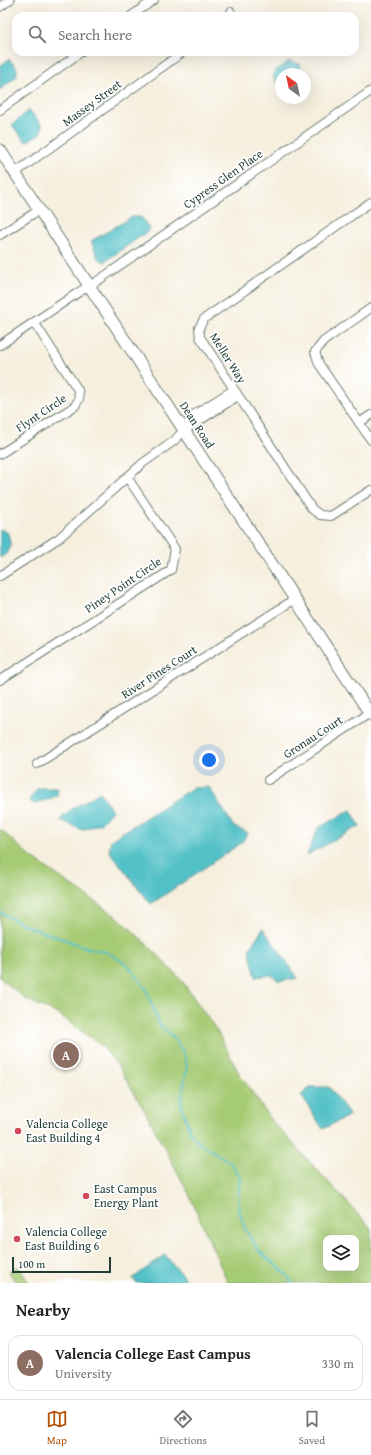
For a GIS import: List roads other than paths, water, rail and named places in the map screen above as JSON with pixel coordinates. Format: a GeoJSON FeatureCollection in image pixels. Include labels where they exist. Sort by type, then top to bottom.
{"type":"FeatureCollection","features":[{"type":"Feature","properties":{"kind":"main road","name":"Dean Road"},"geometry":{"type":"LineString","coordinates":[[0,150],[371,714]]}},
{"type":"Feature","properties":{"kind":"street"},"geometry":{"type":"LineString","coordinates":[[0,7],[10,0]]}},
{"type":"Feature","properties":{"kind":"street"},"geometry":{"type":"LineString","coordinates":[[137,12],[154,0]]}},
{"type":"Feature","properties":{"kind":"street"},"geometry":{"type":"LineString","coordinates":[[0,110],[75,56]]}},
{"type":"Feature","properties":{"kind":"street","name":"Massey Street"},"geometry":{"type":"LineString","coordinates":[[14,172],[178,56]]}},
{"type":"Feature","properties":{"kind":"street","name":"Cypress Glen Place"},"geometry":{"type":"LineString","coordinates":[[0,344],[89,286],[371,91]]}},
{"type":"Feature","properties":{"kind":"street","name":"Meller Way"},"geometry":{"type":"LineString","coordinates":[[371,202],[204,319],[199,328],[200,337],[312,509],[320,515],[332,516],[371,490]]}},
{"type":"Feature","properties":{"kind":"street"},"geometry":{"type":"LineString","coordinates":[[0,235],[39,210]]}},
{"type":"Feature","properties":{"kind":"street"},"geometry":{"type":"LineString","coordinates":[[371,308],[324,341],[315,352],[319,364],[371,440]]}},
{"type":"Feature","properties":{"kind":"street","name":"Flynt Circle"},"geometry":{"type":"LineString","coordinates":[[0,454],[75,406],[79,399],[78,390],[34,322]]}},
{"type":"Feature","properties":{"kind":"street"},"geometry":{"type":"LineString","coordinates":[[0,576],[59,538],[149,458],[174,441],[184,430],[192,416],[236,393]]}},
{"type":"Feature","properties":{"kind":"street"},"geometry":{"type":"LineString","coordinates":[[359,423],[371,415]]}},
{"type":"Feature","properties":{"kind":"street","name":"Piney Point Circle"},"geometry":{"type":"LineString","coordinates":[[0,680],[171,570],[175,549],[127,477]]}},
{"type":"Feature","properties":{"kind":"street","name":"River Pines Court"},"geometry":{"type":"LineString","coordinates":[[37,764],[295,599]]}},
{"type":"Feature","properties":{"kind":"street","name":"Gronau Court"},"geometry":{"type":"LineString","coordinates":[[268,780],[371,714]]}},
{"type":"Feature","properties":{"kind":"water"},"geometry":{"type":"Polygon","coordinates":[[[9,59],[17,68],[17,76],[0,90],[0,66],[9,59]]]}},
{"type":"Feature","properties":{"kind":"water"},"geometry":{"type":"Polygon","coordinates":[[[289,61],[300,64],[300,68],[279,68],[289,61]]]}},
{"type":"Feature","properties":{"kind":"water"},"geometry":{"type":"Polygon","coordinates":[[[29,110],[42,125],[41,133],[26,142],[12,125],[29,110]]]}},
{"type":"Feature","properties":{"kind":"water"},"geometry":{"type":"Polygon","coordinates":[[[132,217],[141,217],[149,228],[147,232],[104,262],[98,258],[91,241],[132,217]]]}},
{"type":"Feature","properties":{"kind":"water"},"geometry":{"type":"Polygon","coordinates":[[[0,529],[8,533],[11,547],[6,554],[0,558],[0,529]]]}},
{"type":"Feature","properties":{"kind":"water"},"geometry":{"type":"Polygon","coordinates":[[[209,787],[234,827],[248,833],[241,843],[151,904],[109,851],[111,840],[192,788],[209,787]]]}},
{"type":"Feature","properties":{"kind":"water"},"geometry":{"type":"Polygon","coordinates":[[[38,788],[58,788],[57,796],[34,804],[29,800],[38,788]]]}},
{"type":"Feature","properties":{"kind":"water"},"geometry":{"type":"Polygon","coordinates":[[[100,792],[112,811],[101,823],[82,830],[60,820],[72,809],[100,792]]]}},
{"type":"Feature","properties":{"kind":"water"},"geometry":{"type":"Polygon","coordinates":[[[351,810],[360,826],[307,855],[318,828],[351,810]]]}},
{"type":"Feature","properties":{"kind":"water"},"geometry":{"type":"Polygon","coordinates":[[[263,928],[298,978],[279,981],[271,975],[256,977],[249,949],[263,928]]]}},
{"type":"Feature","properties":{"kind":"water"},"geometry":{"type":"Polygon","coordinates":[[[311,1087],[329,1087],[350,1115],[323,1129],[301,1095],[311,1087]]]}},
{"type":"Feature","properties":{"kind":"water"},"geometry":{"type":"Polygon","coordinates":[[[165,1255],[189,1283],[136,1283],[133,1278],[165,1255]]]}},
{"type":"Feature","properties":{"kind":"waterway"},"geometry":{"type":"LineString","coordinates":[[0,912],[24,925],[88,948],[107,952],[128,965],[146,989],[159,1024],[175,1039],[184,1054],[187,1065],[181,1104],[190,1133],[199,1143],[230,1162],[240,1177],[238,1206],[245,1229],[259,1251],[285,1273],[292,1283]]}},
{"type":"Feature","properties":{"kind":"place","name":"Valencia College East Campus"},"geometry":{"type":"Point","coordinates":[66,1055]}},
{"type":"Feature","properties":{"kind":"place","name":"Valencia College East Building 4"},"geometry":{"type":"Point","coordinates":[18,1131]}},
{"type":"Feature","properties":{"kind":"place","name":"East Campus Energy Plant"},"geometry":{"type":"Point","coordinates":[86,1196]}},
{"type":"Feature","properties":{"kind":"place","name":"Valencia College East Building 6"},"geometry":{"type":"Point","coordinates":[17,1239]}}]}
